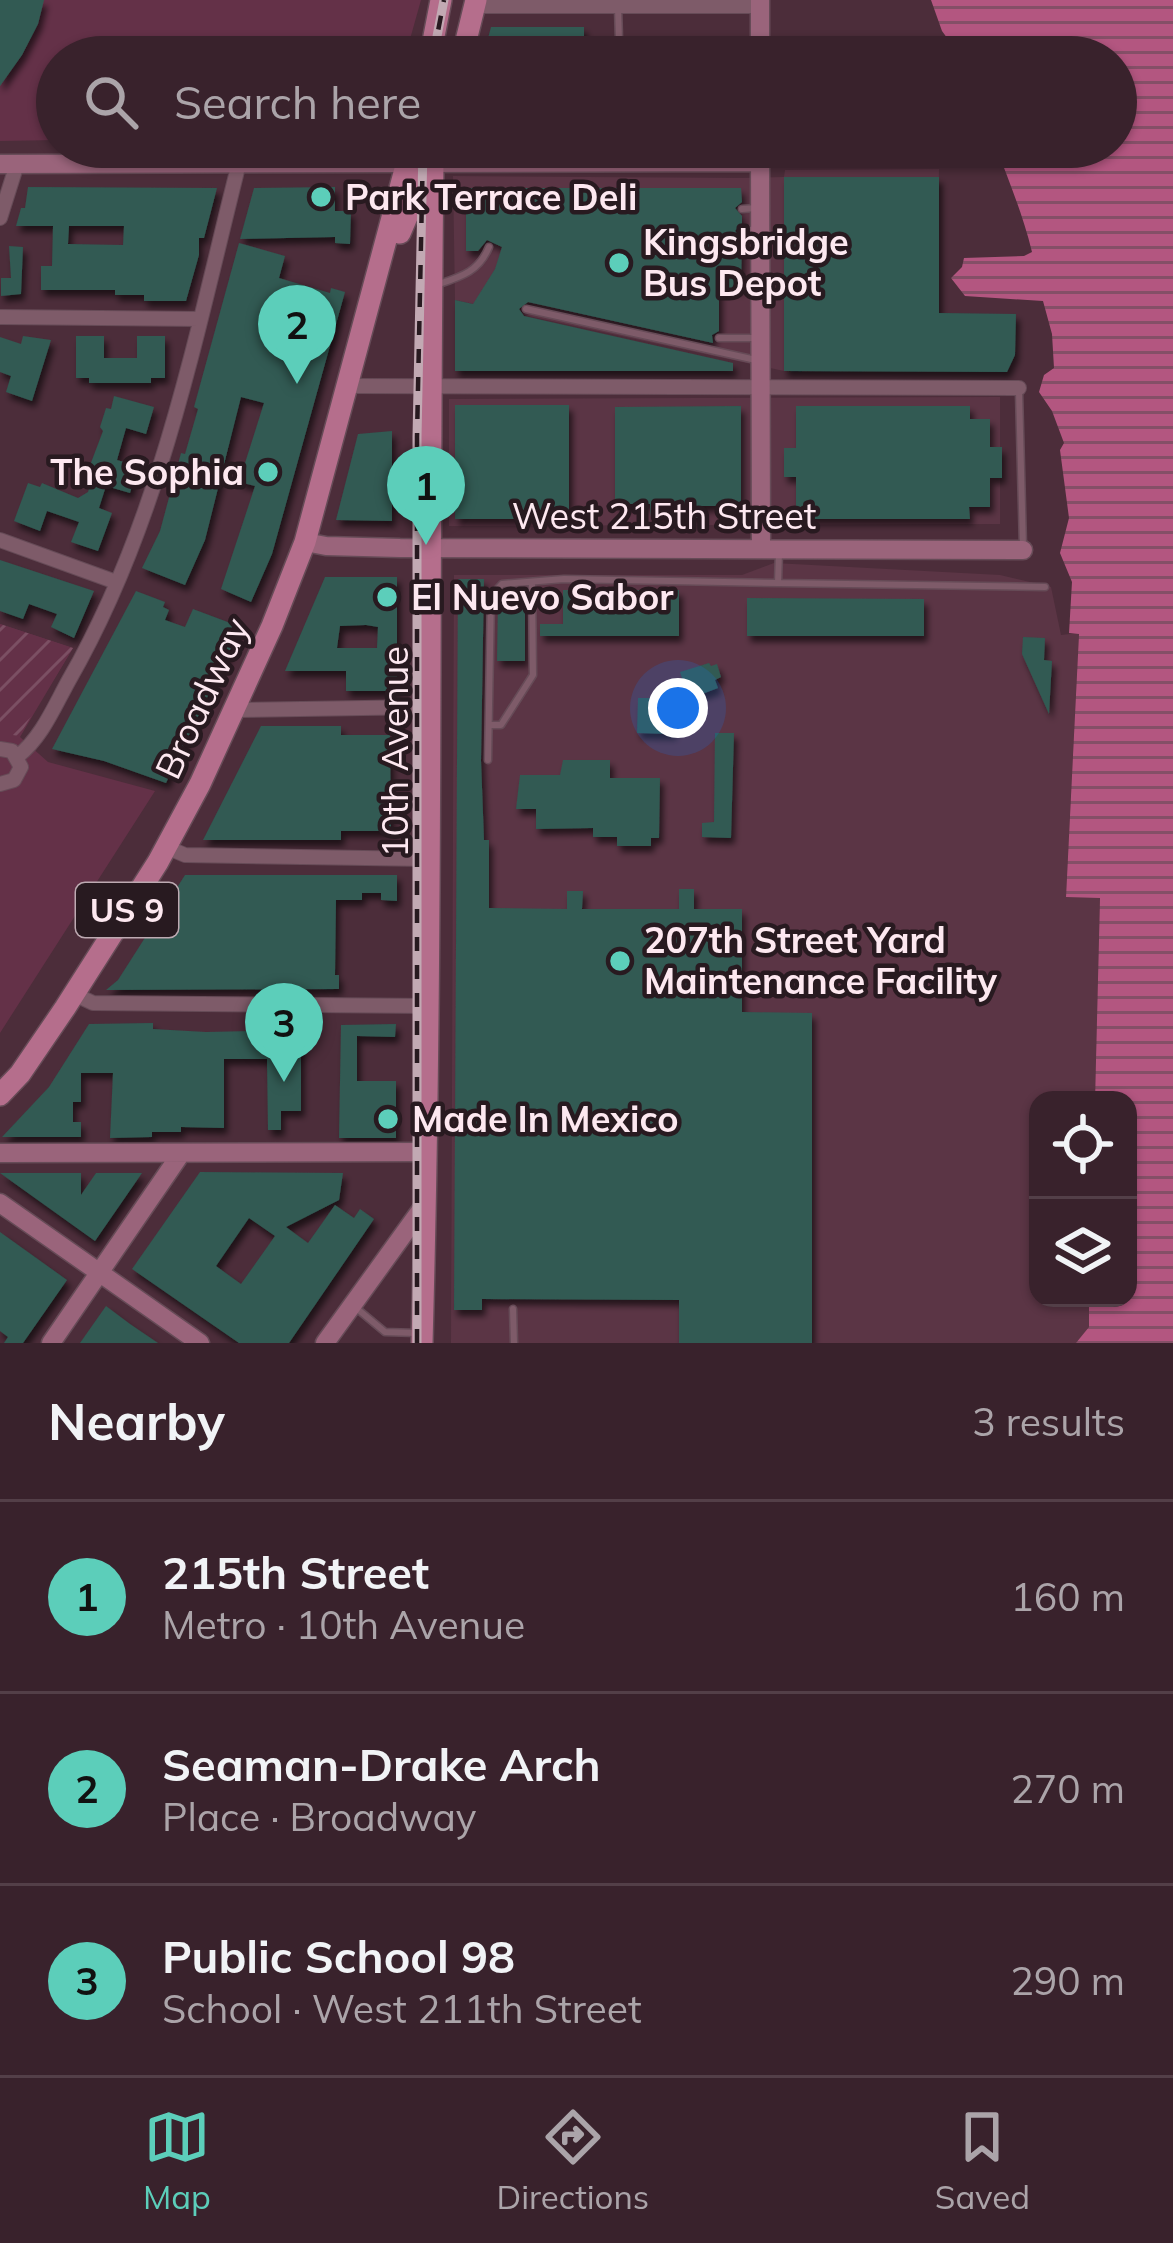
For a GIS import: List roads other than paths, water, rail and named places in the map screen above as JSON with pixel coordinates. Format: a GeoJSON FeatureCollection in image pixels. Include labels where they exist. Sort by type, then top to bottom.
{"type":"FeatureCollection","features":[{"type":"Feature","properties":{"kind":"main road"},"geometry":{"type":"LineString","coordinates":[[434,36],[441,0]]}},
{"type":"Feature","properties":{"kind":"main road"},"geometry":{"type":"LineString","coordinates":[[467,36],[475,3]]}},
{"type":"Feature","properties":{"kind":"main road","name":"Broadway"},"geometry":{"type":"LineString","coordinates":[[0,1095],[20,1074],[74,994],[166,847],[235,710],[305,542],[406,168]]}},
{"type":"Feature","properties":{"kind":"main road","name":"Broadway"},"geometry":{"type":"LineString","coordinates":[[375,288],[429,168]]}},
{"type":"Feature","properties":{"kind":"main road","name":"10th Avenue"},"geometry":{"type":"LineString","coordinates":[[422,1338],[428,1006],[428,387],[434,168]]}},
{"type":"Feature","properties":{"kind":"street"},"geometry":{"type":"LineString","coordinates":[[475,3],[618,7],[760,3],[760,36]]}},
{"type":"Feature","properties":{"kind":"street"},"geometry":{"type":"LineString","coordinates":[[0,218],[9,164]]}},
{"type":"Feature","properties":{"kind":"street"},"geometry":{"type":"LineString","coordinates":[[18,756],[38,735],[71,677],[146,514],[238,168]]}},
{"type":"Feature","properties":{"kind":"street"},"geometry":{"type":"LineString","coordinates":[[758,168],[751,230],[763,338],[770,549]]}},
{"type":"Feature","properties":{"kind":"street"},"geometry":{"type":"LineString","coordinates":[[0,317],[200,319]]}},
{"type":"Feature","properties":{"kind":"street"},"geometry":{"type":"LineString","coordinates":[[349,386],[1019,388]]}},
{"type":"Feature","properties":{"kind":"street"},"geometry":{"type":"LineString","coordinates":[[0,540],[116,582]]}},
{"type":"Feature","properties":{"kind":"street","name":"West 215th Street"},"geometry":{"type":"LineString","coordinates":[[305,542],[326,547],[1023,550]]}},
{"type":"Feature","properties":{"kind":"street"},"geometry":{"type":"LineString","coordinates":[[235,710],[427,707]]}},
{"type":"Feature","properties":{"kind":"street"},"geometry":{"type":"LineString","coordinates":[[0,748],[18,756]]}},
{"type":"Feature","properties":{"kind":"street"},"geometry":{"type":"LineString","coordinates":[[0,784],[17,777],[18,756]]}},
{"type":"Feature","properties":{"kind":"street"},"geometry":{"type":"LineString","coordinates":[[166,847],[185,855],[428,859]]}},
{"type":"Feature","properties":{"kind":"street"},"geometry":{"type":"LineString","coordinates":[[74,994],[93,1003],[428,1006]]}},
{"type":"Feature","properties":{"kind":"street"},"geometry":{"type":"LineString","coordinates":[[0,1153],[426,1152]]}},
{"type":"Feature","properties":{"kind":"street"},"geometry":{"type":"LineString","coordinates":[[52,1343],[180,1155]]}},
{"type":"Feature","properties":{"kind":"street"},"geometry":{"type":"LineString","coordinates":[[0,1203],[200,1343]]}},
{"type":"Feature","properties":{"kind":"street"},"geometry":{"type":"LineString","coordinates":[[325,1343],[426,1203]]}},
{"type":"Feature","properties":{"kind":"lane"},"geometry":{"type":"LineString","coordinates":[[618,7],[619,36]]}},
{"type":"Feature","properties":{"kind":"lane"},"geometry":{"type":"LineString","coordinates":[[430,287],[467,274],[483,262],[489,247]]}},
{"type":"Feature","properties":{"kind":"lane"},"geometry":{"type":"LineString","coordinates":[[526,309],[763,361]]}},
{"type":"Feature","properties":{"kind":"lane"},"geometry":{"type":"LineString","coordinates":[[719,338],[763,338]]}},
{"type":"Feature","properties":{"kind":"lane"},"geometry":{"type":"LineString","coordinates":[[1019,388],[1023,550]]}},
{"type":"Feature","properties":{"kind":"lane"},"geometry":{"type":"LineString","coordinates":[[770,549],[778,584]]}},
{"type":"Feature","properties":{"kind":"lane"},"geometry":{"type":"LineString","coordinates":[[489,725],[502,725],[533,675],[532,581]]}},
{"type":"Feature","properties":{"kind":"lane"},"geometry":{"type":"LineString","coordinates":[[488,760],[491,596],[502,584],[1045,587]]}},
{"type":"Feature","properties":{"kind":"lane"},"geometry":{"type":"LineString","coordinates":[[352,1305],[385,1332],[422,1338]]}},
{"type":"Feature","properties":{"kind":"lane"},"geometry":{"type":"LineString","coordinates":[[513,1310],[514,1343]]}},
{"type":"Feature","properties":{"kind":"lane"},"geometry":{"type":"LineString","coordinates":[[378,1343],[385,1332]]}},
{"type":"Feature","properties":{"kind":"railway"},"geometry":{"type":"LineString","coordinates":[[437,36],[444,0]]}},
{"type":"Feature","properties":{"kind":"railway"},"geometry":{"type":"LineString","coordinates":[[417,1343],[417,437],[423,168]]}},
{"type":"Feature","properties":{"kind":"place","name":"Park Terrace Deli"},"geometry":{"type":"Point","coordinates":[321,197]}},
{"type":"Feature","properties":{"kind":"place","name":"Kingsbridge Bus Depot"},"geometry":{"type":"Point","coordinates":[619,263]}},
{"type":"Feature","properties":{"kind":"place","name":"Seaman-Drake Arch"},"geometry":{"type":"Point","coordinates":[297,384]}},
{"type":"Feature","properties":{"kind":"place","name":"The Sophia"},"geometry":{"type":"Point","coordinates":[268,472]}},
{"type":"Feature","properties":{"kind":"place","name":"215th Street"},"geometry":{"type":"Point","coordinates":[426,545]}},
{"type":"Feature","properties":{"kind":"place","name":"El Nuevo Sabor"},"geometry":{"type":"Point","coordinates":[387,597]}},
{"type":"Feature","properties":{"kind":"place","name":"207th Street Yard Maintenance Facility"},"geometry":{"type":"Point","coordinates":[620,961]}},
{"type":"Feature","properties":{"kind":"place","name":"Public School 98"},"geometry":{"type":"Point","coordinates":[284,1082]}},
{"type":"Feature","properties":{"kind":"place","name":"Made In Mexico"},"geometry":{"type":"Point","coordinates":[388,1119]}}]}
